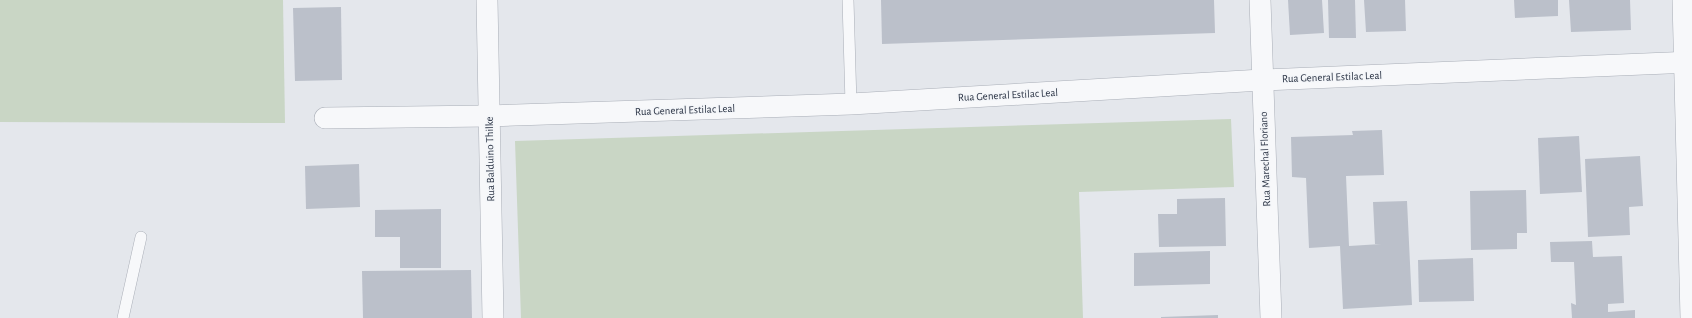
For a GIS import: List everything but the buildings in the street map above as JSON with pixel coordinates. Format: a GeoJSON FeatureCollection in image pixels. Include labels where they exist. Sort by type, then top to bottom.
{"type":"FeatureCollection","features":[{"type":"Feature","properties":{"kind":"street","name":"Rua Balduino Thilke"},"geometry":{"type":"LineString","coordinates":[[487,0],[493,318]]}},
{"type":"Feature","properties":{"kind":"street","name":"Rua Marechal Floriano"},"geometry":{"type":"LineString","coordinates":[[1260,0],[1271,318]]}},
{"type":"Feature","properties":{"kind":"street"},"geometry":{"type":"LineString","coordinates":[[1683,0],[1688,62],[1691,318]]}},
{"type":"Feature","properties":{"kind":"street","name":"Rua General Estilac Leal"},"geometry":{"type":"LineString","coordinates":[[325,118],[489,116],[851,104],[1262,80],[1688,62]]}},
{"type":"Feature","properties":{"kind":"lane"},"geometry":{"type":"LineString","coordinates":[[848,0],[851,104]]}},
{"type":"Feature","properties":{"kind":"lane"},"geometry":{"type":"LineString","coordinates":[[123,318],[141,237]]}},
{"type":"Feature","properties":{"kind":"green space"},"geometry":{"type":"Polygon","coordinates":[[[0,0],[283,0],[285,123],[0,122],[0,0]]]}},
{"type":"Feature","properties":{"kind":"green space"},"geometry":{"type":"Polygon","coordinates":[[[1231,119],[1234,187],[1079,192],[1083,318],[521,318],[515,141],[1231,119]]]}}]}
